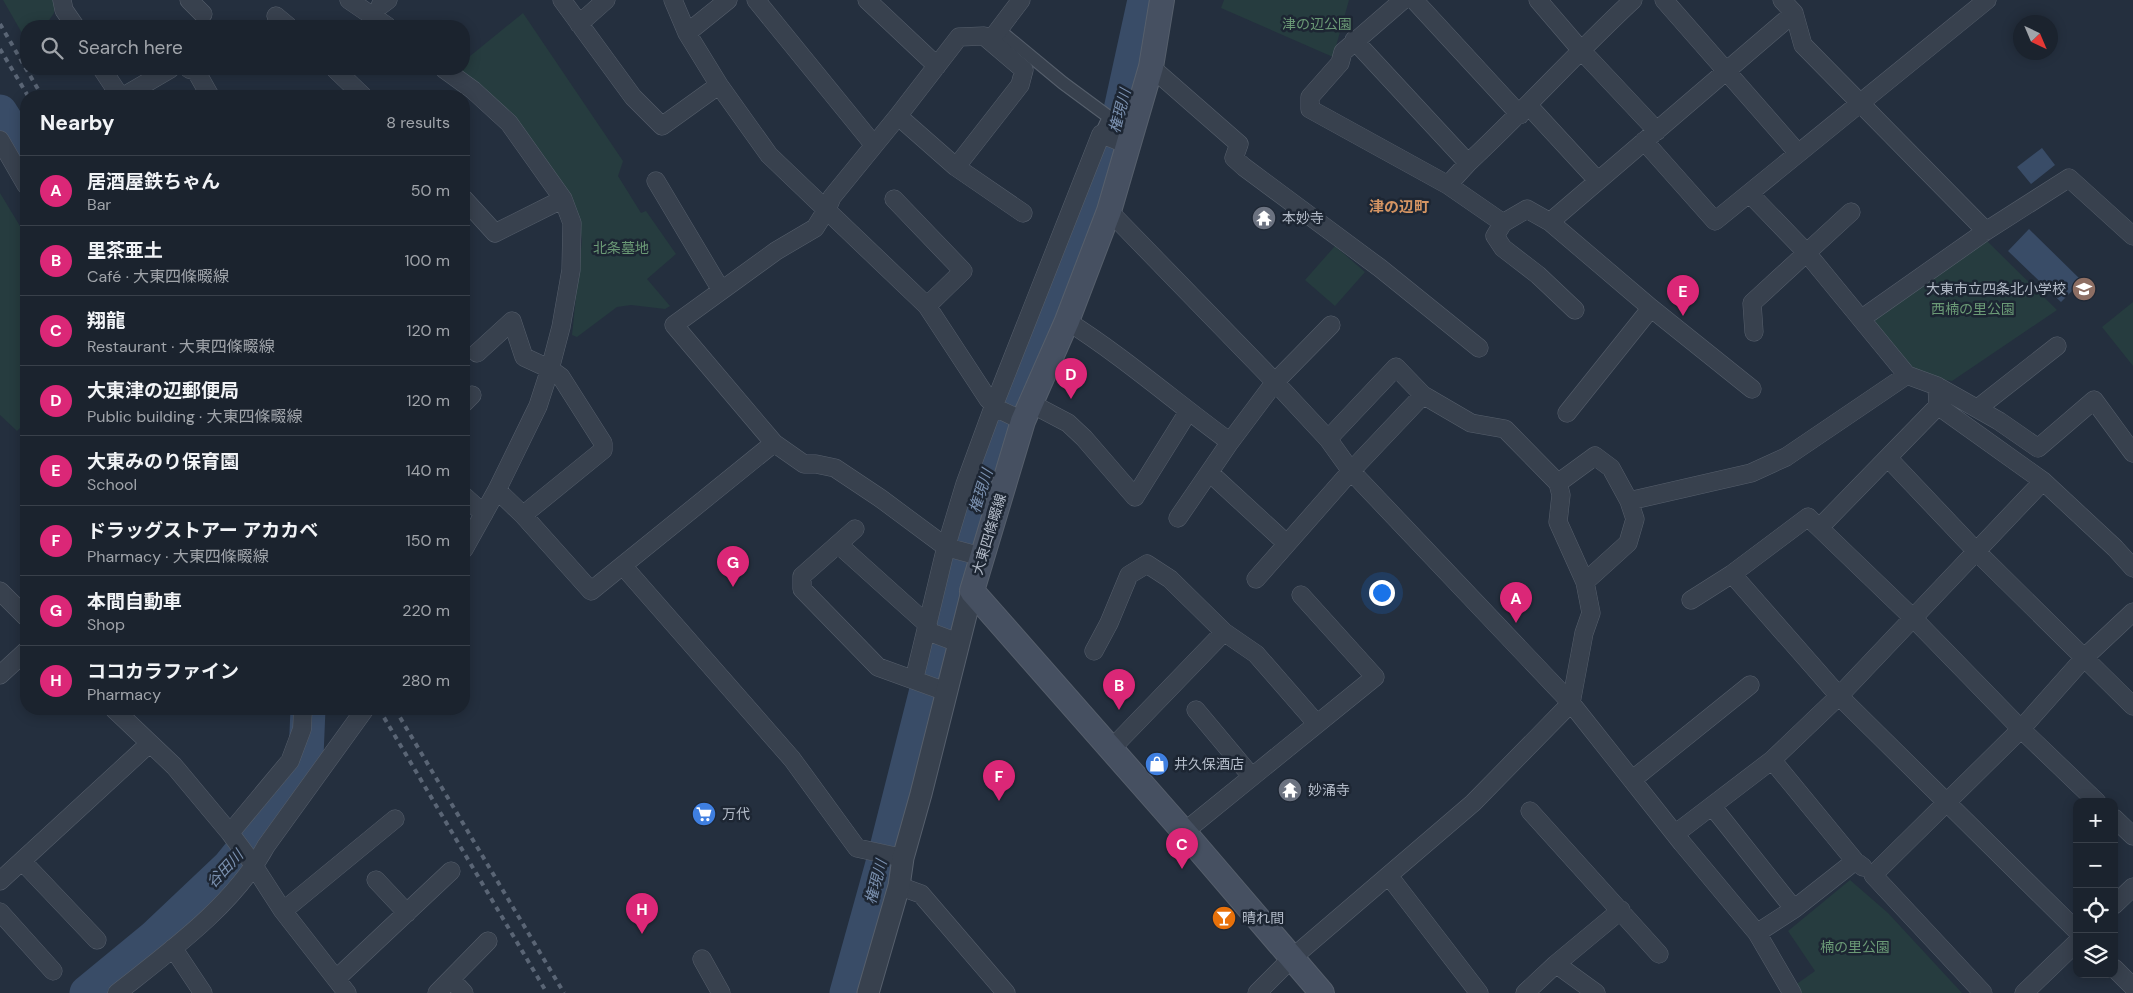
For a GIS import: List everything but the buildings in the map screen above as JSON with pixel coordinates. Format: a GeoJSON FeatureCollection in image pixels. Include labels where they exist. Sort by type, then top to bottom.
{"type":"FeatureCollection","features":[{"type":"Feature","properties":{"kind":"main road","name":"大東四條畷線"},"geometry":{"type":"LineString","coordinates":[[1162,0],[1151,67],[1122,127],[1110,211],[1067,321],[1025,415],[977,556],[972,591],[1184,832],[1322,993]]}},
{"type":"Feature","properties":{"kind":"street"},"geometry":{"type":"LineString","coordinates":[[62,0],[64,10],[71,20]]}},
{"type":"Feature","properties":{"kind":"street"},"geometry":{"type":"LineString","coordinates":[[189,0],[203,14]]}},
{"type":"Feature","properties":{"kind":"street"},"geometry":{"type":"LineString","coordinates":[[349,0],[377,20]]}},
{"type":"Feature","properties":{"kind":"street"},"geometry":{"type":"LineString","coordinates":[[562,0],[633,97],[662,126],[719,85]]}},
{"type":"Feature","properties":{"kind":"street"},"geometry":{"type":"LineString","coordinates":[[579,24],[606,0]]}},
{"type":"Feature","properties":{"kind":"street"},"geometry":{"type":"LineString","coordinates":[[673,0],[687,33],[719,85],[769,155],[927,306],[996,407],[1025,415],[1068,423],[1084,438],[1135,497],[1188,412]]}},
{"type":"Feature","properties":{"kind":"street"},"geometry":{"type":"LineString","coordinates":[[687,33],[728,0]]}},
{"type":"Feature","properties":{"kind":"street"},"geometry":{"type":"LineString","coordinates":[[756,0],[874,145]]}},
{"type":"Feature","properties":{"kind":"street"},"geometry":{"type":"LineString","coordinates":[[868,0],[938,66]]}},
{"type":"Feature","properties":{"kind":"street"},"geometry":{"type":"LineString","coordinates":[[994,35],[1021,0]]}},
{"type":"Feature","properties":{"kind":"street"},"geometry":{"type":"LineString","coordinates":[[1403,0],[1354,40],[1343,52],[1340,64],[1310,97],[1310,109],[1448,185],[1503,223]]}},
{"type":"Feature","properties":{"kind":"street"},"geometry":{"type":"LineString","coordinates":[[1414,0],[1598,181]]}},
{"type":"Feature","properties":{"kind":"street"},"geometry":{"type":"LineString","coordinates":[[1538,0],[1650,136],[1715,221],[1987,0]]}},
{"type":"Feature","properties":{"kind":"street"},"geometry":{"type":"LineString","coordinates":[[1448,185],[1468,163],[1524,110],[1580,49],[1633,0]]}},
{"type":"Feature","properties":{"kind":"street"},"geometry":{"type":"LineString","coordinates":[[1664,0],[1798,153]]}},
{"type":"Feature","properties":{"kind":"street"},"geometry":{"type":"LineString","coordinates":[[1782,0],[1794,14],[1803,45],[1986,231]]}},
{"type":"Feature","properties":{"kind":"street"},"geometry":{"type":"LineString","coordinates":[[1550,222],[1794,14]]}},
{"type":"Feature","properties":{"kind":"street"},"geometry":{"type":"LineString","coordinates":[[956,167],[1020,86],[1024,70],[994,35]]}},
{"type":"Feature","properties":{"kind":"street"},"geometry":{"type":"LineString","coordinates":[[977,556],[949,547],[834,468],[816,464],[804,464],[774,443],[674,325],[776,251],[814,228],[827,209],[832,197],[938,66],[959,37],[994,35],[1122,127]]}},
{"type":"Feature","properties":{"kind":"street"},"geometry":{"type":"LineString","coordinates":[[1354,40],[1468,163]]}},
{"type":"Feature","properties":{"kind":"street"},"geometry":{"type":"LineString","coordinates":[[1151,67],[1239,144],[1234,158],[1244,167],[1380,268],[1479,348]]}},
{"type":"Feature","properties":{"kind":"street"},"geometry":{"type":"LineString","coordinates":[[106,75],[116,90]]}},
{"type":"Feature","properties":{"kind":"street"},"geometry":{"type":"LineString","coordinates":[[134,90],[160,75]]}},
{"type":"Feature","properties":{"kind":"street"},"geometry":{"type":"LineString","coordinates":[[198,75],[207,90]]}},
{"type":"Feature","properties":{"kind":"street"},"geometry":{"type":"LineString","coordinates":[[341,75],[357,90]]}},
{"type":"Feature","properties":{"kind":"street"},"geometry":{"type":"LineString","coordinates":[[452,75],[473,90],[509,123],[563,199],[572,223],[571,270],[561,327],[550,369],[538,406],[497,490],[470,538]]}},
{"type":"Feature","properties":{"kind":"street"},"geometry":{"type":"LineString","coordinates":[[898,116],[956,167],[1023,213]]}},
{"type":"Feature","properties":{"kind":"street"},"geometry":{"type":"LineString","coordinates":[[1101,134],[1122,127]]}},
{"type":"Feature","properties":{"kind":"street"},"geometry":{"type":"LineString","coordinates":[[1101,134],[1122,127]]}},
{"type":"Feature","properties":{"kind":"street"},"geometry":{"type":"LineString","coordinates":[[915,681],[965,484],[1101,134]]}},
{"type":"Feature","properties":{"kind":"street"},"geometry":{"type":"LineString","coordinates":[[0,140],[20,175]]}},
{"type":"Feature","properties":{"kind":"street"},"geometry":{"type":"LineString","coordinates":[[1861,319],[1986,231],[2070,178],[2133,236]]}},
{"type":"Feature","properties":{"kind":"street"},"geometry":{"type":"LineString","coordinates":[[656,180],[721,290]]}},
{"type":"Feature","properties":{"kind":"street"},"geometry":{"type":"LineString","coordinates":[[1750,194],[1806,252],[1907,375],[1937,386],[1978,408],[2038,448],[2094,400],[2133,453]]}},
{"type":"Feature","properties":{"kind":"street"},"geometry":{"type":"LineString","coordinates":[[470,206],[495,233],[563,199]]}},
{"type":"Feature","properties":{"kind":"street"},"geometry":{"type":"LineString","coordinates":[[894,199],[963,271],[927,306]]}},
{"type":"Feature","properties":{"kind":"street"},"geometry":{"type":"LineString","coordinates":[[1575,310],[1538,275],[1503,248],[1496,236],[1503,223],[1527,209],[1550,222],[1651,308],[1752,390]]}},
{"type":"Feature","properties":{"kind":"street"},"geometry":{"type":"LineString","coordinates":[[1110,211],[1276,382],[1328,439],[1351,471],[1571,703],[1756,933],[1792,993]]}},
{"type":"Feature","properties":{"kind":"street"},"geometry":{"type":"LineString","coordinates":[[1754,332],[1752,303],[1851,212]]}},
{"type":"Feature","properties":{"kind":"street"},"geometry":{"type":"LineString","coordinates":[[1566,413],[1651,308]]}},
{"type":"Feature","properties":{"kind":"street"},"geometry":{"type":"LineString","coordinates":[[477,353],[512,321],[524,357],[550,369],[561,377],[603,443],[603,450],[523,515]]}},
{"type":"Feature","properties":{"kind":"street"},"geometry":{"type":"LineString","coordinates":[[1067,321],[1105,344],[1188,412],[1230,442]]}},
{"type":"Feature","properties":{"kind":"street"},"geometry":{"type":"LineString","coordinates":[[1178,518],[1230,442],[1276,382],[1331,325]]}},
{"type":"Feature","properties":{"kind":"street"},"geometry":{"type":"LineString","coordinates":[[1978,408],[2057,346]]}},
{"type":"Feature","properties":{"kind":"street"},"geometry":{"type":"LineString","coordinates":[[1257,993],[1292,958],[1473,803],[1571,703],[1584,633],[1591,613],[1585,582],[1558,522],[1561,495],[1558,483],[1505,429],[1471,423],[1423,395],[1396,368],[1328,439]]}},
{"type":"Feature","properties":{"kind":"street"},"geometry":{"type":"LineString","coordinates":[[1629,501],[1751,473],[1786,457],[1907,375]]}},
{"type":"Feature","properties":{"kind":"street"},"geometry":{"type":"LineString","coordinates":[[1820,527],[1938,406],[1937,386]]}},
{"type":"Feature","properties":{"kind":"street"},"geometry":{"type":"LineString","coordinates":[[1256,579],[1351,471],[1423,395]]}},
{"type":"Feature","properties":{"kind":"street"},"geometry":{"type":"LineString","coordinates":[[1938,406],[2043,481],[2115,548],[2133,568]]}},
{"type":"Feature","properties":{"kind":"street"},"geometry":{"type":"LineString","coordinates":[[497,490],[523,515],[591,591],[774,443]]}},
{"type":"Feature","properties":{"kind":"street"},"geometry":{"type":"LineString","coordinates":[[1558,483],[1595,456],[1610,468],[1629,501],[1635,519],[1628,543],[1585,582]]}},
{"type":"Feature","properties":{"kind":"street"},"geometry":{"type":"LineString","coordinates":[[1888,458],[1978,552],[2133,706]]}},
{"type":"Feature","properties":{"kind":"street"},"geometry":{"type":"LineString","coordinates":[[1210,473],[1286,543]]}},
{"type":"Feature","properties":{"kind":"street"},"geometry":{"type":"LineString","coordinates":[[1675,834],[1772,760],[1839,696],[1978,552],[2043,481]]}},
{"type":"Feature","properties":{"kind":"street"},"geometry":{"type":"LineString","coordinates":[[470,501],[484,514]]}},
{"type":"Feature","properties":{"kind":"street"},"geometry":{"type":"LineString","coordinates":[[1691,600],[1732,574],[1808,517],[1913,618],[2020,729],[2093,798]]}},
{"type":"Feature","properties":{"kind":"street"},"geometry":{"type":"LineString","coordinates":[[855,529],[802,576],[802,589],[878,667],[946,691]]}},
{"type":"Feature","properties":{"kind":"street"},"geometry":{"type":"LineString","coordinates":[[838,544],[928,629],[958,643]]}},
{"type":"Feature","properties":{"kind":"street"},"geometry":{"type":"LineString","coordinates":[[1094,651],[1109,623],[1129,575],[1148,564],[1170,579],[1224,632],[1256,654],[1317,724]]}},
{"type":"Feature","properties":{"kind":"street"},"geometry":{"type":"LineString","coordinates":[[623,566],[792,759],[857,848],[898,858]]}},
{"type":"Feature","properties":{"kind":"street"},"geometry":{"type":"LineString","coordinates":[[1732,574],[1839,696],[2073,927]]}},
{"type":"Feature","properties":{"kind":"street"},"geometry":{"type":"LineString","coordinates":[[0,591],[20,611]]}},
{"type":"Feature","properties":{"kind":"street"},"geometry":{"type":"LineString","coordinates":[[868,993],[899,886],[898,858],[946,691],[972,591]]}},
{"type":"Feature","properties":{"kind":"street"},"geometry":{"type":"LineString","coordinates":[[1184,832],[1375,677],[1301,595]]}},
{"type":"Feature","properties":{"kind":"street"},"geometry":{"type":"LineString","coordinates":[[1874,875],[2020,729],[2085,658],[2133,612]]}},
{"type":"Feature","properties":{"kind":"street"},"geometry":{"type":"LineString","coordinates":[[1111,749],[1224,632]]}},
{"type":"Feature","properties":{"kind":"street"},"geometry":{"type":"LineString","coordinates":[[0,674],[20,656]]}},
{"type":"Feature","properties":{"kind":"street"},"geometry":{"type":"LineString","coordinates":[[1632,780],[1750,685]]}},
{"type":"Feature","properties":{"kind":"street"},"geometry":{"type":"LineString","coordinates":[[1196,710],[1252,777]]}},
{"type":"Feature","properties":{"kind":"street"},"geometry":{"type":"LineString","coordinates":[[120,715],[174,766],[234,839],[283,910],[341,986],[407,913],[451,871]]}},
{"type":"Feature","properties":{"kind":"street"},"geometry":{"type":"LineString","coordinates":[[234,839],[290,761],[302,729],[303,715]]}},
{"type":"Feature","properties":{"kind":"street"},"geometry":{"type":"LineString","coordinates":[[117,993],[173,948],[229,896],[362,715]]}},
{"type":"Feature","properties":{"kind":"street"},"geometry":{"type":"LineString","coordinates":[[0,881],[150,743]]}},
{"type":"Feature","properties":{"kind":"street"},"geometry":{"type":"LineString","coordinates":[[1772,760],[1855,861],[1874,875],[1984,993]]}},
{"type":"Feature","properties":{"kind":"street"},"geometry":{"type":"LineString","coordinates":[[1712,806],[1794,909]]}},
{"type":"Feature","properties":{"kind":"street"},"geometry":{"type":"LineString","coordinates":[[1530,810],[1659,954]]}},
{"type":"Feature","properties":{"kind":"street"},"geometry":{"type":"LineString","coordinates":[[283,910],[395,819]]}},
{"type":"Feature","properties":{"kind":"street"},"geometry":{"type":"LineString","coordinates":[[2118,822],[2133,836]]}},
{"type":"Feature","properties":{"kind":"street"},"geometry":{"type":"LineString","coordinates":[[22,861],[97,940]]}},
{"type":"Feature","properties":{"kind":"street"},"geometry":{"type":"LineString","coordinates":[[1756,933],[1794,909],[1855,861]]}},
{"type":"Feature","properties":{"kind":"street"},"geometry":{"type":"LineString","coordinates":[[1389,876],[1479,993]]}},
{"type":"Feature","properties":{"kind":"street"},"geometry":{"type":"LineString","coordinates":[[376,880],[407,913]]}},
{"type":"Feature","properties":{"kind":"street"},"geometry":{"type":"LineString","coordinates":[[899,886],[922,894],[1006,993]]}},
{"type":"Feature","properties":{"kind":"street"},"geometry":{"type":"LineString","coordinates":[[2118,901],[2133,887]]}},
{"type":"Feature","properties":{"kind":"street"},"geometry":{"type":"LineString","coordinates":[[1525,993],[1620,910]]}},
{"type":"Feature","properties":{"kind":"street"},"geometry":{"type":"LineString","coordinates":[[0,912],[53,971]]}},
{"type":"Feature","properties":{"kind":"street"},"geometry":{"type":"LineString","coordinates":[[437,993],[488,940]]}},
{"type":"Feature","properties":{"kind":"street"},"geometry":{"type":"LineString","coordinates":[[2024,993],[2073,946]]}},
{"type":"Feature","properties":{"kind":"street"},"geometry":{"type":"LineString","coordinates":[[173,948],[203,993]]}},
{"type":"Feature","properties":{"kind":"street"},"geometry":{"type":"LineString","coordinates":[[702,959],[721,993]]}},
{"type":"Feature","properties":{"kind":"street"},"geometry":{"type":"LineString","coordinates":[[1556,964],[1596,993]]}},
{"type":"Feature","properties":{"kind":"street"},"geometry":{"type":"LineString","coordinates":[[2118,972],[2133,986]]}},
{"type":"Feature","properties":{"kind":"street"},"geometry":{"type":"LineString","coordinates":[[451,979],[464,993]]}},
{"type":"Feature","properties":{"kind":"green space"},"geometry":{"type":"Polygon","coordinates":[[[3,0],[54,0],[54,13],[49,20],[20,20],[20,30],[3,0]]]}},
{"type":"Feature","properties":{"kind":"green space","name":"津の辺公園"},"geometry":{"type":"Polygon","coordinates":[[[1224,0],[1349,0],[1333,57],[1221,8],[1224,0]]]}},
{"type":"Feature","properties":{"kind":"green space","name":"北条墓地"},"geometry":{"type":"Polygon","coordinates":[[[523,13],[623,161],[618,176],[641,213],[646,211],[676,254],[647,279],[670,306],[665,309],[631,305],[617,307],[577,337],[572,335],[582,240],[578,215],[503,108],[466,75],[470,75],[470,56],[523,13]]]}},
{"type":"Feature","properties":{"kind":"green space"},"geometry":{"type":"Polygon","coordinates":[[[0,193],[20,226],[20,428],[17,431],[0,415],[0,193]]]}},
{"type":"Feature","properties":{"kind":"green space","name":"西楠の里公園"},"geometry":{"type":"Polygon","coordinates":[[[1987,241],[2057,310],[1952,381],[1934,378],[1907,368],[1873,330],[1876,318],[1987,241]]]}},
{"type":"Feature","properties":{"kind":"green space"},"geometry":{"type":"Polygon","coordinates":[[[1335,246],[1365,272],[1335,306],[1305,280],[1335,246]]]}},
{"type":"Feature","properties":{"kind":"green space"},"geometry":{"type":"Polygon","coordinates":[[[2133,302],[2133,366],[2102,327],[2133,302]]]}},
{"type":"Feature","properties":{"kind":"green space","name":"楠の里公園"},"geometry":{"type":"Polygon","coordinates":[[[1850,880],[1888,913],[1962,993],[1794,993],[1791,988],[1815,971],[1788,931],[1850,880]]]}},
{"type":"Feature","properties":{"kind":"water"},"geometry":{"type":"Polygon","coordinates":[[[2042,148],[2055,165],[2031,184],[2017,167],[2042,148]]]}},
{"type":"Feature","properties":{"kind":"water"},"geometry":{"type":"Polygon","coordinates":[[[2029,229],[2082,281],[2061,302],[2008,251],[2029,229]]]}},
{"type":"Feature","properties":{"kind":"waterway","name":"権現川"},"geometry":{"type":"LineString","coordinates":[[847,993],[884,860],[963,547],[1003,422],[1090,204],[1119,119],[1145,0]]}},
{"type":"Feature","properties":{"kind":"waterway","name":"谷田川"},"geometry":{"type":"LineString","coordinates":[[0,112],[20,144]]}},
{"type":"Feature","properties":{"kind":"waterway","name":"谷田川"},"geometry":{"type":"LineString","coordinates":[[87,993],[155,937],[229,867],[264,824],[306,756],[308,715]]}},
{"type":"Feature","properties":{"kind":"railway"},"geometry":{"type":"LineString","coordinates":[[0,24],[20,58]]}},
{"type":"Feature","properties":{"kind":"railway"},"geometry":{"type":"LineString","coordinates":[[0,49],[24,90]]}},
{"type":"Feature","properties":{"kind":"railway"},"geometry":{"type":"LineString","coordinates":[[30,75],[38,90]]}},
{"type":"Feature","properties":{"kind":"railway"},"geometry":{"type":"LineString","coordinates":[[383,715],[547,993]]}},
{"type":"Feature","properties":{"kind":"railway"},"geometry":{"type":"LineString","coordinates":[[399,715],[564,993]]}},
{"type":"Feature","properties":{"kind":"place","name":"本妙寺"},"geometry":{"type":"Point","coordinates":[1264,218]}},
{"type":"Feature","properties":{"kind":"place","name":"大東市立四条北小学校"},"geometry":{"type":"Point","coordinates":[2084,289]}},
{"type":"Feature","properties":{"kind":"place","name":"大東みのり保育園"},"geometry":{"type":"Point","coordinates":[1683,316]}},
{"type":"Feature","properties":{"kind":"place","name":"大東津の辺郵便局"},"geometry":{"type":"Point","coordinates":[1071,399]}},
{"type":"Feature","properties":{"kind":"place","name":"本間自動車"},"geometry":{"type":"Point","coordinates":[733,587]}},
{"type":"Feature","properties":{"kind":"place","name":"居酒屋鉄ちゃん"},"geometry":{"type":"Point","coordinates":[1516,623]}},
{"type":"Feature","properties":{"kind":"place","name":"里茶亜土"},"geometry":{"type":"Point","coordinates":[1119,710]}},
{"type":"Feature","properties":{"kind":"place","name":"井久保酒店"},"geometry":{"type":"Point","coordinates":[1157,764]}},
{"type":"Feature","properties":{"kind":"place","name":"妙涌寺"},"geometry":{"type":"Point","coordinates":[1290,790]}},
{"type":"Feature","properties":{"kind":"place","name":"ドラッグストアー アカカベ"},"geometry":{"type":"Point","coordinates":[999,801]}},
{"type":"Feature","properties":{"kind":"place","name":"万代"},"geometry":{"type":"Point","coordinates":[704,814]}},
{"type":"Feature","properties":{"kind":"place","name":"翔龍"},"geometry":{"type":"Point","coordinates":[1182,869]}},
{"type":"Feature","properties":{"kind":"place","name":"晴れ間"},"geometry":{"type":"Point","coordinates":[1224,918]}},
{"type":"Feature","properties":{"kind":"place","name":"ココカラファイン"},"geometry":{"type":"Point","coordinates":[642,934]}},
{"type":"Feature","properties":{"kind":"district","name":"津の辺町"},"geometry":{"type":"Point","coordinates":[1399,207]}}]}
